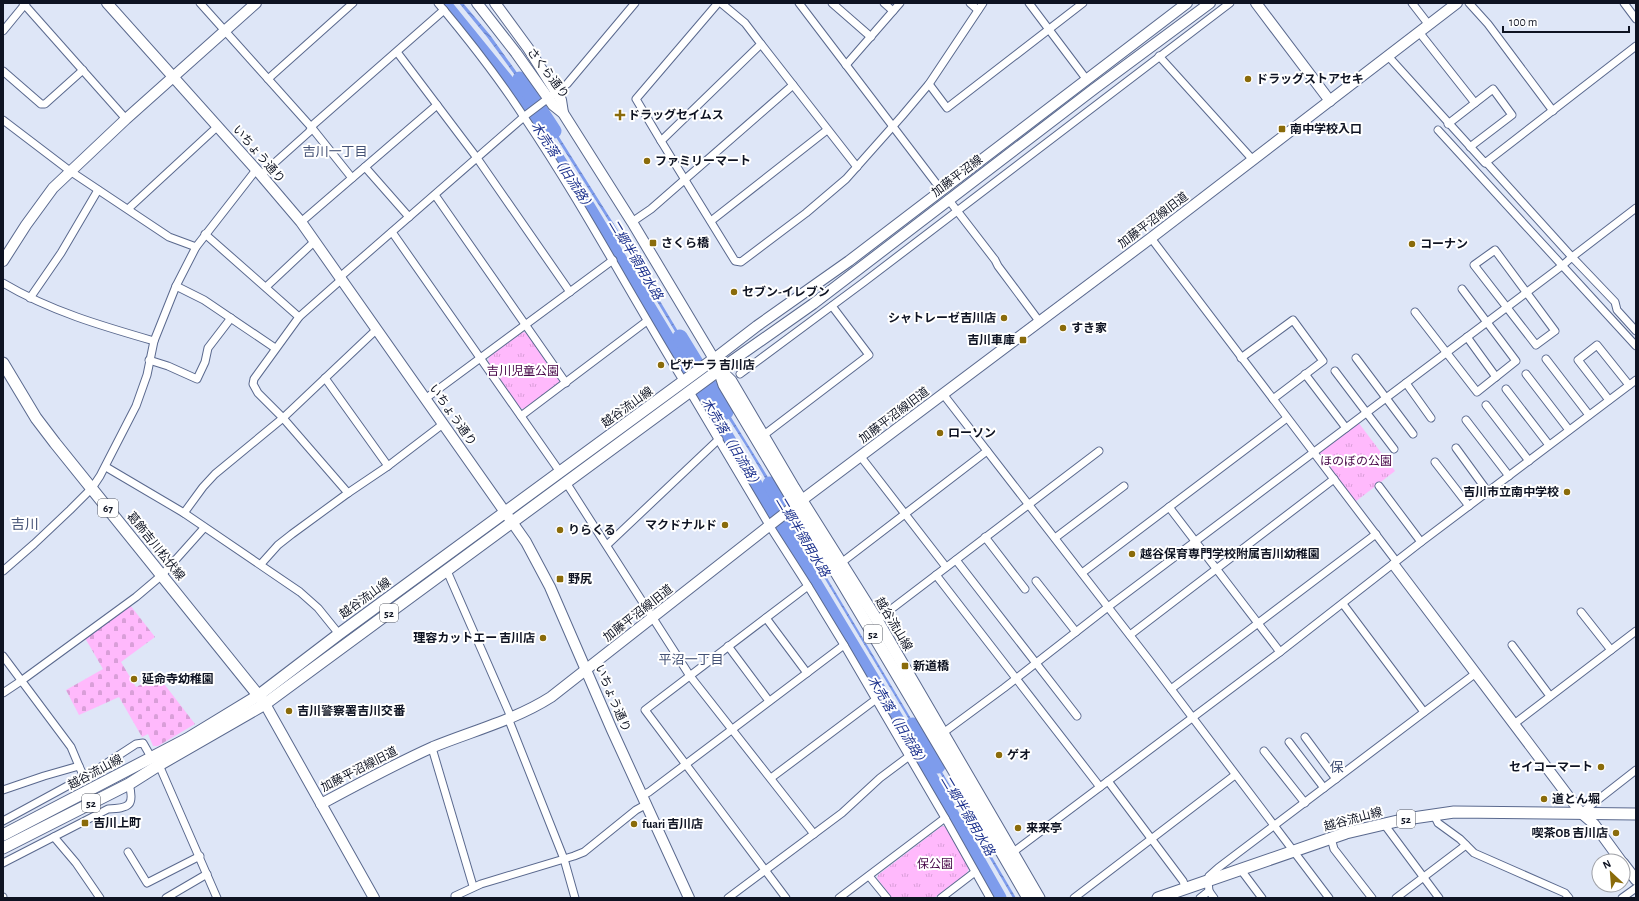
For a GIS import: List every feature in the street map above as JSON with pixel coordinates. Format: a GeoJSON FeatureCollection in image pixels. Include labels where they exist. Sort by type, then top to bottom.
{"type":"FeatureCollection","features":[{"type":"Feature","properties":{"kind":"main road","name":"越谷流山線"},"geometry":{"type":"LineString","coordinates":[[262,699],[339,634],[714,359],[720,370],[724,385],[933,732],[1028,898]]}},
{"type":"Feature","properties":{"kind":"main road","name":"葛飾吉川松伏線"},"geometry":{"type":"LineString","coordinates":[[3,363],[36,418],[262,699]]}},
{"type":"Feature","properties":{"kind":"main road","name":"越谷流山線"},"geometry":{"type":"LineString","coordinates":[[3,848],[129,784],[155,761],[187,739],[262,699],[447,571],[720,370]]}},
{"type":"Feature","properties":{"kind":"main road","name":"越谷流山線"},"geometry":{"type":"LineString","coordinates":[[720,370],[731,381],[764,435],[796,505],[841,563],[877,620],[1039,898]]}},
{"type":"Feature","properties":{"kind":"main road","name":"越谷流山線"},"geometry":{"type":"LineString","coordinates":[[3,835],[155,761]]}},
{"type":"Feature","properties":{"kind":"main road","name":"越谷流山線"},"geometry":{"type":"LineString","coordinates":[[1158,898],[1186,889],[1208,886],[1242,869],[1331,838],[1384,824],[1434,815],[1474,811],[1636,814]]}},
{"type":"Feature","properties":{"kind":"street","name":"いちょう通り"},"geometry":{"type":"LineString","coordinates":[[107,3],[259,172],[301,222],[526,542],[550,587],[612,730],[689,898]]}},
{"type":"Feature","properties":{"kind":"street"},"geometry":{"type":"LineString","coordinates":[[200,3],[312,128],[352,178]]}},
{"type":"Feature","properties":{"kind":"street"},"geometry":{"type":"LineString","coordinates":[[3,261],[53,188],[126,119],[256,3]]}},
{"type":"Feature","properties":{"kind":"street"},"geometry":{"type":"LineString","coordinates":[[268,79],[353,3]]}},
{"type":"Feature","properties":{"kind":"street"},"geometry":{"type":"LineString","coordinates":[[438,3],[479,53],[525,116],[613,260],[647,321],[684,382]]}},
{"type":"Feature","properties":{"kind":"street","name":"さくら通り"},"geometry":{"type":"LineString","coordinates":[[477,3],[548,97],[561,100],[563,112],[632,222],[714,359]]}},
{"type":"Feature","properties":{"kind":"street","name":"さくら通り"},"geometry":{"type":"LineString","coordinates":[[495,3],[528,48],[548,97]]}},
{"type":"Feature","properties":{"kind":"street"},"geometry":{"type":"LineString","coordinates":[[718,3],[636,99],[736,261],[741,262],[834,190],[857,167],[928,84],[983,3]]}},
{"type":"Feature","properties":{"kind":"street"},"geometry":{"type":"LineString","coordinates":[[721,3],[745,23],[857,167]]}},
{"type":"Feature","properties":{"kind":"street"},"geometry":{"type":"LineString","coordinates":[[799,3],[942,191]]}},
{"type":"Feature","properties":{"kind":"street"},"geometry":{"type":"LineString","coordinates":[[832,3],[870,37]]}},
{"type":"Feature","properties":{"kind":"street"},"geometry":{"type":"LineString","coordinates":[[884,3],[893,11]]}},
{"type":"Feature","properties":{"kind":"street"},"geometry":{"type":"LineString","coordinates":[[846,65],[900,3]]}},
{"type":"Feature","properties":{"kind":"street"},"geometry":{"type":"LineString","coordinates":[[970,3],[978,10]]}},
{"type":"Feature","properties":{"kind":"street"},"geometry":{"type":"LineString","coordinates":[[1029,3],[1088,80]]}},
{"type":"Feature","properties":{"kind":"street"},"geometry":{"type":"LineString","coordinates":[[928,84],[934,88],[947,108],[1083,3]]}},
{"type":"Feature","properties":{"kind":"street","name":"加藤平沼線"},"geometry":{"type":"LineString","coordinates":[[714,359],[757,326],[849,261],[1188,3]]}},
{"type":"Feature","properties":{"kind":"street","name":"加藤平沼線"},"geometry":{"type":"LineString","coordinates":[[720,370],[813,304],[948,199],[1210,3]]}},
{"type":"Feature","properties":{"kind":"street"},"geometry":{"type":"LineString","coordinates":[[740,374],[832,306],[1230,3]]}},
{"type":"Feature","properties":{"kind":"street"},"geometry":{"type":"LineString","coordinates":[[1256,3],[1330,100]]}},
{"type":"Feature","properties":{"kind":"street"},"geometry":{"type":"LineString","coordinates":[[1412,3],[1429,25]]}},
{"type":"Feature","properties":{"kind":"street","name":"加藤平沼線旧道"},"geometry":{"type":"LineString","coordinates":[[321,804],[399,763],[432,748],[509,718],[551,697],[771,524],[1151,238],[1457,3]]}},
{"type":"Feature","properties":{"kind":"street"},"geometry":{"type":"LineString","coordinates":[[1469,3],[1488,24],[1553,111]]}},
{"type":"Feature","properties":{"kind":"street"},"geometry":{"type":"LineString","coordinates":[[1624,3],[1636,19]]}},
{"type":"Feature","properties":{"kind":"street"},"geometry":{"type":"LineString","coordinates":[[3,31],[25,4],[126,119]]}},
{"type":"Feature","properties":{"kind":"street"},"geometry":{"type":"LineString","coordinates":[[348,493],[283,418],[258,393],[253,384],[254,379],[275,348],[299,317],[409,217],[525,116],[570,81],[630,5]]}},
{"type":"Feature","properties":{"kind":"street"},"geometry":{"type":"LineString","coordinates":[[3,571],[34,544],[92,488],[106,467],[136,406],[147,375],[154,341],[176,286],[196,247],[205,234],[259,172],[309,132],[314,124],[444,10]]}},
{"type":"Feature","properties":{"kind":"street"},"geometry":{"type":"LineString","coordinates":[[1199,11],[1206,21]]}},
{"type":"Feature","properties":{"kind":"street"},"geometry":{"type":"LineString","coordinates":[[1419,32],[1475,103]]}},
{"type":"Feature","properties":{"kind":"street"},"geometry":{"type":"LineString","coordinates":[[662,141],[761,44]]}},
{"type":"Feature","properties":{"kind":"street"},"geometry":{"type":"LineString","coordinates":[[1486,162],[1636,46]]}},
{"type":"Feature","properties":{"kind":"street"},"geometry":{"type":"LineString","coordinates":[[397,52],[477,158],[570,292]]}},
{"type":"Feature","properties":{"kind":"street"},"geometry":{"type":"LineString","coordinates":[[1160,56],[1253,160]]}},
{"type":"Feature","properties":{"kind":"street"},"geometry":{"type":"LineString","coordinates":[[1388,56],[1448,124],[1485,163],[1486,162],[1636,346]]}},
{"type":"Feature","properties":{"kind":"street"},"geometry":{"type":"LineString","coordinates":[[3,71],[41,104],[45,104],[83,70]]}},
{"type":"Feature","properties":{"kind":"street"},"geometry":{"type":"LineString","coordinates":[[632,222],[650,209],[793,85]]}},
{"type":"Feature","properties":{"kind":"street"},"geometry":{"type":"LineString","coordinates":[[1094,89],[1103,100]]}},
{"type":"Feature","properties":{"kind":"street"},"geometry":{"type":"LineString","coordinates":[[1448,124],[1493,89],[1512,115],[1470,147]]}},
{"type":"Feature","properties":{"kind":"street"},"geometry":{"type":"LineString","coordinates":[[301,222],[437,105]]}},
{"type":"Feature","properties":{"kind":"street"},"geometry":{"type":"LineString","coordinates":[[3,120],[70,171],[169,237],[196,247]]}},
{"type":"Feature","properties":{"kind":"street"},"geometry":{"type":"LineString","coordinates":[[128,209],[218,126]]}},
{"type":"Feature","properties":{"kind":"street"},"geometry":{"type":"LineString","coordinates":[[711,221],[827,130]]}},
{"type":"Feature","properties":{"kind":"street"},"geometry":{"type":"LineString","coordinates":[[1438,130],[1567,261],[1615,302],[1617,310],[1636,331]]}},
{"type":"Feature","properties":{"kind":"street"},"geometry":{"type":"LineString","coordinates":[[365,167],[409,217]]}},
{"type":"Feature","properties":{"kind":"street"},"geometry":{"type":"LineString","coordinates":[[30,298],[61,253],[98,190]]}},
{"type":"Feature","properties":{"kind":"street"},"geometry":{"type":"LineString","coordinates":[[435,195],[566,382]]}},
{"type":"Feature","properties":{"kind":"street"},"geometry":{"type":"LineString","coordinates":[[948,199],[995,260],[1039,321]]}},
{"type":"Feature","properties":{"kind":"street"},"geometry":{"type":"LineString","coordinates":[[943,733],[1017,679],[1108,607],[1367,413],[1636,208]]}},
{"type":"Feature","properties":{"kind":"street"},"geometry":{"type":"LineString","coordinates":[[392,232],[560,472]]}},
{"type":"Feature","properties":{"kind":"street"},"geometry":{"type":"LineString","coordinates":[[205,234],[299,317]]}},
{"type":"Feature","properties":{"kind":"street"},"geometry":{"type":"LineString","coordinates":[[1151,238],[1376,534],[1395,563],[1581,813],[1594,824],[1615,853]]}},
{"type":"Feature","properties":{"kind":"street"},"geometry":{"type":"LineString","coordinates":[[266,287],[315,241]]}},
{"type":"Feature","properties":{"kind":"street"},"geometry":{"type":"LineString","coordinates":[[1495,250],[1555,331],[1536,345],[1506,307],[1474,265],[1495,250]]}},
{"type":"Feature","properties":{"kind":"street"},"geometry":{"type":"LineString","coordinates":[[425,399],[613,260]]}},
{"type":"Feature","properties":{"kind":"street"},"geometry":{"type":"LineString","coordinates":[[857,270],[865,281]]}},
{"type":"Feature","properties":{"kind":"street"},"geometry":{"type":"LineString","coordinates":[[3,283],[30,298],[78,318],[154,341]]}},
{"type":"Feature","properties":{"kind":"street"},"geometry":{"type":"LineString","coordinates":[[176,286],[204,300],[275,348]]}},
{"type":"Feature","properties":{"kind":"street"},"geometry":{"type":"LineString","coordinates":[[1415,312],[1476,392],[1516,361],[1462,289]]}},
{"type":"Feature","properties":{"kind":"street"},"geometry":{"type":"LineString","coordinates":[[764,435],[869,355],[832,306]]}},
{"type":"Feature","properties":{"kind":"street"},"geometry":{"type":"LineString","coordinates":[[149,360],[168,366],[197,379],[205,362],[208,348],[231,318]]}},
{"type":"Feature","properties":{"kind":"street"},"geometry":{"type":"LineString","coordinates":[[1241,358],[1293,320],[1323,361],[1272,399]]}},
{"type":"Feature","properties":{"kind":"street"},"geometry":{"type":"LineString","coordinates":[[520,416],[647,321]]}},
{"type":"Feature","properties":{"kind":"street"},"geometry":{"type":"LineString","coordinates":[[184,514],[202,487],[215,474],[283,418],[377,329]]}},
{"type":"Feature","properties":{"kind":"street"},"geometry":{"type":"LineString","coordinates":[[1467,337],[1496,376]]}},
{"type":"Feature","properties":{"kind":"street"},"geometry":{"type":"LineString","coordinates":[[1609,400],[1578,360],[1597,345],[1630,385]]}},
{"type":"Feature","properties":{"kind":"street"},"geometry":{"type":"LineString","coordinates":[[1356,358],[1413,434]]}},
{"type":"Feature","properties":{"kind":"street"},"geometry":{"type":"LineString","coordinates":[[1546,359],[1589,415]]}},
{"type":"Feature","properties":{"kind":"street"},"geometry":{"type":"LineString","coordinates":[[1335,371],[1394,449]]}},
{"type":"Feature","properties":{"kind":"street"},"geometry":{"type":"LineString","coordinates":[[1306,374],[1346,428]]}},
{"type":"Feature","properties":{"kind":"street"},"geometry":{"type":"LineString","coordinates":[[1526,374],[1569,430]]}},
{"type":"Feature","properties":{"kind":"street"},"geometry":{"type":"LineString","coordinates":[[325,378],[388,466]]}},
{"type":"Feature","properties":{"kind":"street"},"geometry":{"type":"LineString","coordinates":[[1012,853],[1280,652],[1421,542],[1636,380]]}},
{"type":"Feature","properties":{"kind":"street"},"geometry":{"type":"LineString","coordinates":[[1406,383],[1431,418]]}},
{"type":"Feature","properties":{"kind":"street"},"geometry":{"type":"LineString","coordinates":[[1506,389],[1549,445]]}},
{"type":"Feature","properties":{"kind":"street"},"geometry":{"type":"LineString","coordinates":[[692,390],[719,439],[844,645],[990,898]]}},
{"type":"Feature","properties":{"kind":"street"},"geometry":{"type":"LineString","coordinates":[[943,394],[1130,635],[1235,776],[1329,898]]}},
{"type":"Feature","properties":{"kind":"street"},"geometry":{"type":"LineString","coordinates":[[1486,405],[1529,461]]}},
{"type":"Feature","properties":{"kind":"street"},"geometry":{"type":"LineString","coordinates":[[1082,573],[1288,418]]}},
{"type":"Feature","properties":{"kind":"street"},"geometry":{"type":"LineString","coordinates":[[1466,420],[1509,476]]}},
{"type":"Feature","properties":{"kind":"street"},"geometry":{"type":"LineString","coordinates":[[261,564],[278,545],[348,493],[388,466],[443,424]]}},
{"type":"Feature","properties":{"kind":"street"},"geometry":{"type":"LineString","coordinates":[[607,545],[719,439]]}},
{"type":"Feature","properties":{"kind":"street"},"geometry":{"type":"LineString","coordinates":[[1456,448],[1488,492]]}},
{"type":"Feature","properties":{"kind":"street"},"geometry":{"type":"LineString","coordinates":[[841,563],[987,451]]}},
{"type":"Feature","properties":{"kind":"street"},"geometry":{"type":"LineString","coordinates":[[877,620],[1099,451]]}},
{"type":"Feature","properties":{"kind":"street"},"geometry":{"type":"LineString","coordinates":[[861,457],[946,567]]}},
{"type":"Feature","properties":{"kind":"street"},"geometry":{"type":"LineString","coordinates":[[1435,462],[1469,506]]}},
{"type":"Feature","properties":{"kind":"street"},"geometry":{"type":"LineString","coordinates":[[106,467],[184,514],[261,564],[300,592],[318,608],[339,634]]}},
{"type":"Feature","properties":{"kind":"street"},"geometry":{"type":"LineString","coordinates":[[1130,635],[1334,479]]}},
{"type":"Feature","properties":{"kind":"street"},"geometry":{"type":"LineString","coordinates":[[567,484],[690,676],[814,834]]}},
{"type":"Feature","properties":{"kind":"street"},"geometry":{"type":"LineString","coordinates":[[1055,538],[1124,486]]}},
{"type":"Feature","properties":{"kind":"street"},"geometry":{"type":"LineString","coordinates":[[1379,486],[1421,542]]}},
{"type":"Feature","properties":{"kind":"street"},"geometry":{"type":"LineString","coordinates":[[1169,507],[1280,652]]}},
{"type":"Feature","properties":{"kind":"street"},"geometry":{"type":"LineString","coordinates":[[3,693],[136,597],[162,575],[204,528]]}},
{"type":"Feature","properties":{"kind":"street"},"geometry":{"type":"LineString","coordinates":[[1171,689],[1376,534]]}},
{"type":"Feature","properties":{"kind":"street"},"geometry":{"type":"LineString","coordinates":[[986,538],[1025,589]]}},
{"type":"Feature","properties":{"kind":"street"},"geometry":{"type":"LineString","coordinates":[[956,560],[1077,716]]}},
{"type":"Feature","properties":{"kind":"street"},"geometry":{"type":"LineString","coordinates":[[447,571],[509,718],[564,859],[575,898]]}},
{"type":"Feature","properties":{"kind":"street"},"geometry":{"type":"LineString","coordinates":[[936,575],[1100,788]]}},
{"type":"Feature","properties":{"kind":"street"},"geometry":{"type":"LineString","coordinates":[[1036,581],[1076,632]]}},
{"type":"Feature","properties":{"kind":"street"},"geometry":{"type":"LineString","coordinates":[[786,898],[645,710],[808,586]]}},
{"type":"Feature","properties":{"kind":"street"},"geometry":{"type":"LineString","coordinates":[[1342,604],[1424,712]]}},
{"type":"Feature","properties":{"kind":"street"},"geometry":{"type":"LineString","coordinates":[[1581,612],[1611,650]]}},
{"type":"Feature","properties":{"kind":"street"},"geometry":{"type":"LineString","coordinates":[[766,618],[807,673]]}},
{"type":"Feature","properties":{"kind":"street"},"geometry":{"type":"LineString","coordinates":[[1514,724],[1636,631]]}},
{"type":"Feature","properties":{"kind":"street"},"geometry":{"type":"LineString","coordinates":[[456,898],[455,896],[473,886],[584,852],[636,810],[645,800],[685,765],[844,645]]}},
{"type":"Feature","properties":{"kind":"street"},"geometry":{"type":"LineString","coordinates":[[1512,645],[1550,696]]}},
{"type":"Feature","properties":{"kind":"street"},"geometry":{"type":"LineString","coordinates":[[728,646],[769,701]]}},
{"type":"Feature","properties":{"kind":"street"},"geometry":{"type":"LineString","coordinates":[[3,656],[71,747],[84,777]]}},
{"type":"Feature","properties":{"kind":"street"},"geometry":{"type":"LineString","coordinates":[[1200,898],[1208,886],[1209,876],[1218,868],[1476,673]]}},
{"type":"Feature","properties":{"kind":"street"},"geometry":{"type":"LineString","coordinates":[[262,699],[374,898]]}},
{"type":"Feature","properties":{"kind":"street"},"geometry":{"type":"LineString","coordinates":[[771,778],[875,700]]}},
{"type":"Feature","properties":{"kind":"street"},"geometry":{"type":"LineString","coordinates":[[1305,737],[1336,780]]}},
{"type":"Feature","properties":{"kind":"street"},"geometry":{"type":"LineString","coordinates":[[1289,742],[1324,788]]}},
{"type":"Feature","properties":{"kind":"street"},"geometry":{"type":"LineString","coordinates":[[3,821],[84,777],[139,743],[143,743],[155,761],[200,856],[217,898]]}},
{"type":"Feature","properties":{"kind":"street"},"geometry":{"type":"LineString","coordinates":[[432,748],[473,886]]}},
{"type":"Feature","properties":{"kind":"street"},"geometry":{"type":"LineString","coordinates":[[1264,751],[1305,803]]}},
{"type":"Feature","properties":{"kind":"street"},"geometry":{"type":"LineString","coordinates":[[728,898],[842,813],[880,778],[908,757]]}},
{"type":"Feature","properties":{"kind":"street"},"geometry":{"type":"LineString","coordinates":[[3,790],[78,766]]}},
{"type":"Feature","properties":{"kind":"street"},"geometry":{"type":"LineString","coordinates":[[1581,813],[1636,770]]}},
{"type":"Feature","properties":{"kind":"street"},"geometry":{"type":"LineString","coordinates":[[1074,898],[1235,776]]}},
{"type":"Feature","properties":{"kind":"street"},"geometry":{"type":"LineString","coordinates":[[1108,781],[1183,881],[1186,889]]}},
{"type":"Feature","properties":{"kind":"street"},"geometry":{"type":"LineString","coordinates":[[3,863],[108,809],[121,808],[131,803],[132,798],[129,784]]}},
{"type":"Feature","properties":{"kind":"street"},"geometry":{"type":"LineString","coordinates":[[1434,815],[1438,823],[1474,853],[1565,892],[1569,898]]}},
{"type":"Feature","properties":{"kind":"street"},"geometry":{"type":"LineString","coordinates":[[840,898],[945,818]]}},
{"type":"Feature","properties":{"kind":"street"},"geometry":{"type":"LineString","coordinates":[[1384,824],[1439,898]]}},
{"type":"Feature","properties":{"kind":"street"},"geometry":{"type":"LineString","coordinates":[[54,837],[76,863],[100,898]]}},
{"type":"Feature","properties":{"kind":"street"},"geometry":{"type":"LineString","coordinates":[[1331,838],[1334,849],[1372,898]]}},
{"type":"Feature","properties":{"kind":"street"},"geometry":{"type":"LineString","coordinates":[[1396,898],[1407,895],[1424,877],[1466,845]]}},
{"type":"Feature","properties":{"kind":"street"},"geometry":{"type":"LineString","coordinates":[[128,852],[147,883],[200,856]]}},
{"type":"Feature","properties":{"kind":"street"},"geometry":{"type":"LineString","coordinates":[[1242,869],[1262,898]]}},
{"type":"Feature","properties":{"kind":"street"},"geometry":{"type":"LineString","coordinates":[[941,898],[975,872]]}},
{"type":"Feature","properties":{"kind":"street"},"geometry":{"type":"LineString","coordinates":[[166,898],[207,874]]}},
{"type":"Feature","properties":{"kind":"street"},"geometry":{"type":"LineString","coordinates":[[869,876],[887,898]]}},
{"type":"Feature","properties":{"kind":"street"},"geometry":{"type":"LineString","coordinates":[[1208,886],[1214,898]]}},
{"type":"Feature","properties":{"kind":"street"},"geometry":{"type":"LineString","coordinates":[[1622,898],[1636,888]]}},
{"type":"Feature","properties":{"kind":"green space","name":"吉川児童公園"},"geometry":{"type":"Polygon","coordinates":[[[523,332],[527,333],[559,379],[559,383],[524,409],[520,408],[488,362],[489,357],[523,332]]]}},
{"type":"Feature","properties":{"kind":"green space","name":"ほのぼの公園"},"geometry":{"type":"Polygon","coordinates":[[[1358,422],[1395,471],[1355,502],[1320,454],[1321,450],[1358,422]]]}},
{"type":"Feature","properties":{"kind":"green space"},"geometry":{"type":"Polygon","coordinates":[[[130,605],[155,637],[121,662],[136,687],[158,676],[195,724],[158,746],[153,746],[148,734],[142,737],[119,697],[79,715],[66,690],[103,669],[85,638],[130,605]]]}},
{"type":"Feature","properties":{"kind":"green space","name":"保公園"},"geometry":{"type":"Polygon","coordinates":[[[942,826],[947,827],[969,868],[967,873],[934,898],[892,898],[877,878],[878,875],[942,826]]]}},
{"type":"Feature","properties":{"kind":"water"},"geometry":{"type":"Polygon","coordinates":[[[459,3],[463,3],[490,35],[533,95],[531,97],[487,37],[459,3]]]}},
{"type":"Feature","properties":{"kind":"water"},"geometry":{"type":"Polygon","coordinates":[[[544,113],[617,229],[691,353],[689,355],[615,231],[542,115],[544,113]]]}},
{"type":"Feature","properties":{"kind":"water"},"geometry":{"type":"Polygon","coordinates":[[[714,396],[718,396],[782,500],[779,502],[748,449],[714,396]]]}},
{"type":"Feature","properties":{"kind":"water"},"geometry":{"type":"Polygon","coordinates":[[[793,521],[925,742],[923,743],[791,522],[793,521]]]}},
{"type":"Feature","properties":{"kind":"water"},"geometry":{"type":"Polygon","coordinates":[[[928,748],[1016,898],[1013,898],[926,749],[928,748]]]}},
{"type":"Feature","properties":{"kind":"waterway","name":"木売落（旧流路）"},"geometry":{"type":"LineString","coordinates":[[443,3],[512,88],[589,209],[913,747],[999,898]]}},
{"type":"Feature","properties":{"kind":"waterway","name":"二郷半領用水路"},"geometry":{"type":"LineString","coordinates":[[520,79],[554,131]]}},
{"type":"Feature","properties":{"kind":"waterway","name":"二郷半領用水路"},"geometry":{"type":"LineString","coordinates":[[680,337],[726,412]]}},
{"type":"Feature","properties":{"kind":"waterway","name":"二郷半領用水路"},"geometry":{"type":"LineString","coordinates":[[770,484],[803,539]]}},
{"type":"Feature","properties":{"kind":"waterway","name":"二郷半領用水路"},"geometry":{"type":"LineString","coordinates":[[913,725],[938,766]]}},
{"type":"Feature","properties":{"kind":"place","name":"ドラッグストアセキ"},"geometry":{"type":"Point","coordinates":[1248,79]}},
{"type":"Feature","properties":{"kind":"place","name":"ドラッグセイムス"},"geometry":{"type":"Point","coordinates":[620,115]}},
{"type":"Feature","properties":{"kind":"place","name":"南中学校入口"},"geometry":{"type":"Point","coordinates":[1282,129]}},
{"type":"Feature","properties":{"kind":"place","name":"ファミリーマート"},"geometry":{"type":"Point","coordinates":[647,161]}},
{"type":"Feature","properties":{"kind":"place","name":"さくら橋"},"geometry":{"type":"Point","coordinates":[653,243]}},
{"type":"Feature","properties":{"kind":"place","name":"コーナン"},"geometry":{"type":"Point","coordinates":[1412,244]}},
{"type":"Feature","properties":{"kind":"place","name":"セブン-イレブン"},"geometry":{"type":"Point","coordinates":[734,292]}},
{"type":"Feature","properties":{"kind":"place","name":"シャトレーゼ吉川店"},"geometry":{"type":"Point","coordinates":[1004,318]}},
{"type":"Feature","properties":{"kind":"place","name":"すき家"},"geometry":{"type":"Point","coordinates":[1063,328]}},
{"type":"Feature","properties":{"kind":"place","name":"吉川車庫"},"geometry":{"type":"Point","coordinates":[1023,340]}},
{"type":"Feature","properties":{"kind":"place","name":"ピザーラ 吉川店"},"geometry":{"type":"Point","coordinates":[661,365]}},
{"type":"Feature","properties":{"kind":"place","name":"ローソン"},"geometry":{"type":"Point","coordinates":[940,433]}},
{"type":"Feature","properties":{"kind":"place","name":"吉川市立南中学校"},"geometry":{"type":"Point","coordinates":[1567,492]}},
{"type":"Feature","properties":{"kind":"place","name":"マクドナルド"},"geometry":{"type":"Point","coordinates":[725,525]}},
{"type":"Feature","properties":{"kind":"place","name":"りらくる"},"geometry":{"type":"Point","coordinates":[560,530]}},
{"type":"Feature","properties":{"kind":"place","name":"越谷保育専門学校附属吉川幼稚園"},"geometry":{"type":"Point","coordinates":[1132,554]}},
{"type":"Feature","properties":{"kind":"place","name":"野尻"},"geometry":{"type":"Point","coordinates":[560,579]}},
{"type":"Feature","properties":{"kind":"place","name":"理容カットエー 吉川店"},"geometry":{"type":"Point","coordinates":[543,638]}},
{"type":"Feature","properties":{"kind":"place","name":"新道橋"},"geometry":{"type":"Point","coordinates":[905,666]}},
{"type":"Feature","properties":{"kind":"place","name":"延命寺幼稚園"},"geometry":{"type":"Point","coordinates":[134,679]}},
{"type":"Feature","properties":{"kind":"place","name":"吉川警察署吉川交番"},"geometry":{"type":"Point","coordinates":[289,711]}},
{"type":"Feature","properties":{"kind":"place","name":"ゲオ"},"geometry":{"type":"Point","coordinates":[999,755]}},
{"type":"Feature","properties":{"kind":"place","name":"セイコーマート"},"geometry":{"type":"Point","coordinates":[1601,767]}},
{"type":"Feature","properties":{"kind":"place","name":"道とん堀"},"geometry":{"type":"Point","coordinates":[1544,799]}},
{"type":"Feature","properties":{"kind":"place","name":"吉川上町"},"geometry":{"type":"Point","coordinates":[85,823]}},
{"type":"Feature","properties":{"kind":"place","name":"fuari 吉川店"},"geometry":{"type":"Point","coordinates":[634,824]}},
{"type":"Feature","properties":{"kind":"place","name":"来来亭"},"geometry":{"type":"Point","coordinates":[1018,828]}},
{"type":"Feature","properties":{"kind":"place","name":"喫茶OB 吉川店"},"geometry":{"type":"Point","coordinates":[1616,833]}},
{"type":"Feature","properties":{"kind":"district","name":"吉川一丁目"},"geometry":{"type":"Point","coordinates":[335,152]}},
{"type":"Feature","properties":{"kind":"district","name":"吉川"},"geometry":{"type":"Point","coordinates":[25,525]}},
{"type":"Feature","properties":{"kind":"district","name":"平沼一丁目"},"geometry":{"type":"Point","coordinates":[691,660]}},
{"type":"Feature","properties":{"kind":"district","name":"保"},"geometry":{"type":"Point","coordinates":[1337,768]}}]}
